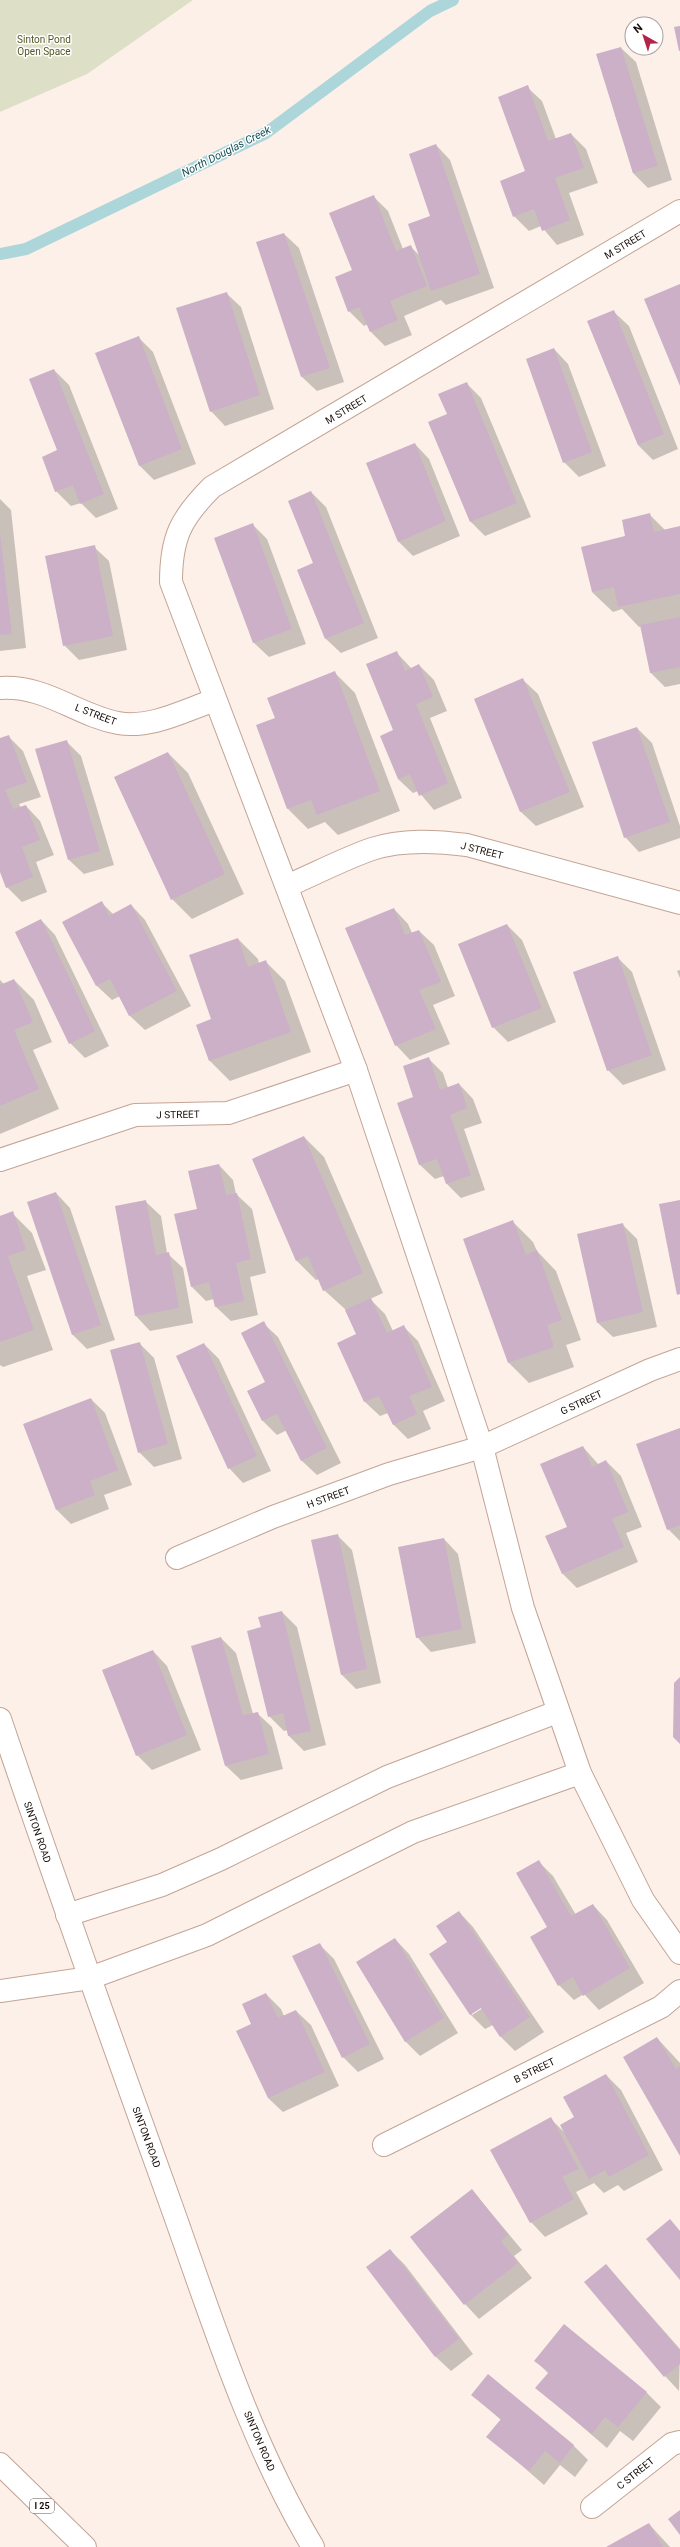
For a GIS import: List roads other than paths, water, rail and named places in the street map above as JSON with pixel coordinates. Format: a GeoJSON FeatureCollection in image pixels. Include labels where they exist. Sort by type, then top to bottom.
{"type":"FeatureCollection","features":[{"type":"Feature","properties":{"kind":"main road","name":"M STREET"},"geometry":{"type":"LineString","coordinates":[[680,211],[212,487],[190,510],[178,533],[171,558],[171,582],[356,1070],[482,1447],[523,1608],[557,1712],[580,1773],[640,1894],[680,1952]]}},
{"type":"Feature","properties":{"kind":"main road","name":"L STREET"},"geometry":{"type":"LineString","coordinates":[[0,688],[18,687],[54,697],[119,723],[152,722],[215,700]]}},
{"type":"Feature","properties":{"kind":"main road","name":"J STREET"},"geometry":{"type":"LineString","coordinates":[[287,886],[373,849],[436,841],[467,845],[680,903]]}},
{"type":"Feature","properties":{"kind":"main road","name":"J STREET"},"geometry":{"type":"LineString","coordinates":[[0,1160],[135,1115],[228,1113],[356,1070]]}},
{"type":"Feature","properties":{"kind":"main road","name":"G STREET"},"geometry":{"type":"LineString","coordinates":[[482,1447],[650,1370],[680,1359]]}},
{"type":"Feature","properties":{"kind":"main road","name":"H STREET"},"geometry":{"type":"LineString","coordinates":[[177,1558],[273,1517],[389,1474],[482,1447]]}},
{"type":"Feature","properties":{"kind":"main road"},"geometry":{"type":"LineString","coordinates":[[67,1915],[162,1885],[221,1859],[387,1777],[557,1712]]}},
{"type":"Feature","properties":{"kind":"main road","name":"SINTON ROAD"},"geometry":{"type":"LineString","coordinates":[[0,1719],[67,1915],[229,2368],[264,2454],[313,2547]]}},
{"type":"Feature","properties":{"kind":"main road"},"geometry":{"type":"LineString","coordinates":[[0,1991],[90,1978],[207,1935],[413,1832],[580,1773]]}},
{"type":"Feature","properties":{"kind":"main road","name":"B STREET"},"geometry":{"type":"LineString","coordinates":[[384,2145],[661,2008],[680,1991]]}},
{"type":"Feature","properties":{"kind":"main road","name":"C STREET"},"geometry":{"type":"LineString","coordinates":[[592,2507],[672,2444],[680,2442]]}},
{"type":"Feature","properties":{"kind":"main road","name":"I 25"},"geometry":{"type":"LineString","coordinates":[[0,2464],[85,2547]]}},
{"type":"Feature","properties":{"kind":"waterway","name":"North Douglas Creek"},"geometry":{"type":"LineString","coordinates":[[0,254],[26,249],[266,133],[430,11],[453,0]]}},
{"type":"Feature","properties":{"kind":"park label","name":"Sinton Pond Open Space"},"geometry":{"type":"Point","coordinates":[44,44]}}]}
